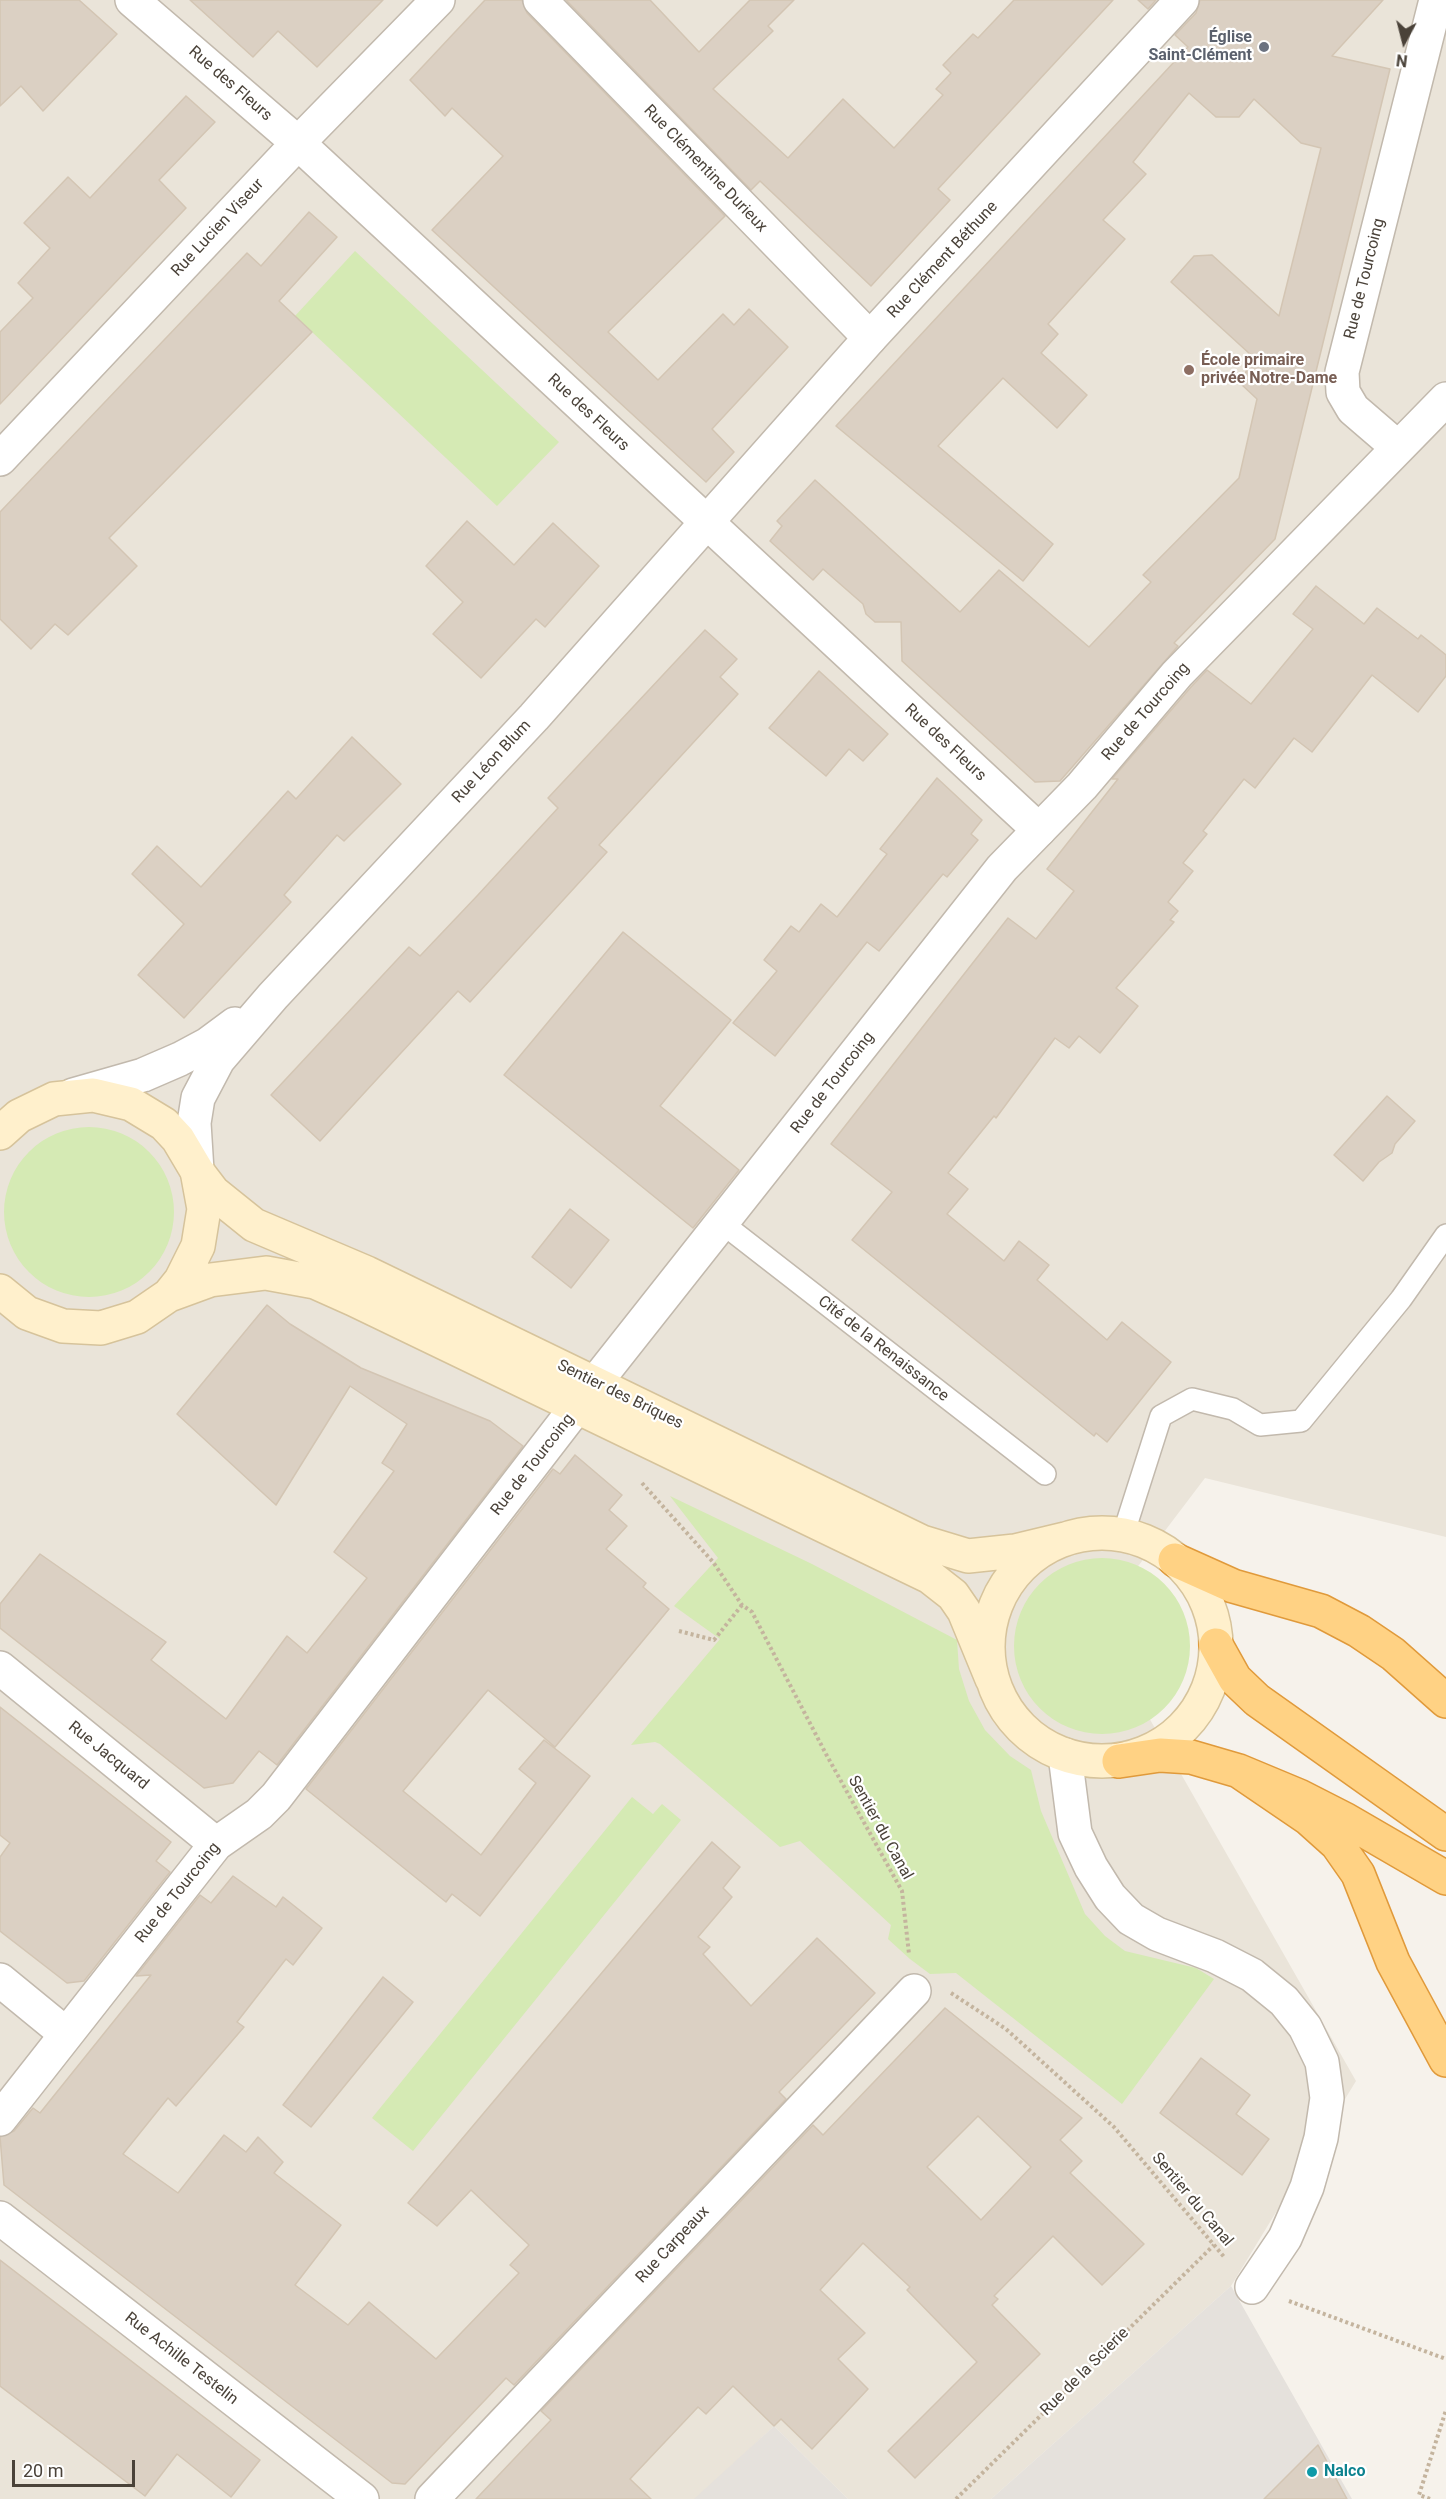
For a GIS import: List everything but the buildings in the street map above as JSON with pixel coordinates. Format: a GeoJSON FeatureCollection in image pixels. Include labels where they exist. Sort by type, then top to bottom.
{"type":"FeatureCollection","features":[{"type":"Feature","properties":{"kind":"highway"},"geometry":{"type":"LineString","coordinates":[[1175,1560],[1233,1586],[1331,1616],[1359,1631],[1393,1654],[1446,1701]]}},
{"type":"Feature","properties":{"kind":"highway"},"geometry":{"type":"LineString","coordinates":[[1216,1645],[1235,1678],[1257,1700],[1446,1834]]}},
{"type":"Feature","properties":{"kind":"highway"},"geometry":{"type":"LineString","coordinates":[[1119,1761],[1160,1755],[1191,1757],[1239,1771],[1299,1796],[1346,1820],[1446,1878]]}},
{"type":"Feature","properties":{"kind":"highway"},"geometry":{"type":"LineString","coordinates":[[1239,1771],[1308,1818],[1337,1844],[1358,1874],[1393,1962],[1446,2061]]}},
{"type":"Feature","properties":{"kind":"main road"},"geometry":{"type":"LineString","coordinates":[[0,1291],[14,1308],[63,1326],[101,1328],[137,1317],[169,1295],[191,1264],[198,1246],[204,1209],[197,1171],[178,1139],[148,1113],[112,1098],[74,1095],[36,1106],[1,1131]]}},
{"type":"Feature","properties":{"kind":"main road","name":"Sentier des Briques"},"geometry":{"type":"LineString","coordinates":[[197,1171],[213,1192],[254,1225],[367,1273],[946,1551],[968,1556],[992,1554],[1084,1535],[1123,1535]]}},
{"type":"Feature","properties":{"kind":"main road","name":"Sentier des Briques"},"geometry":{"type":"LineString","coordinates":[[169,1295],[210,1281],[244,1274],[290,1276],[315,1282],[930,1577],[952,1595],[964,1611],[992,1679]]}},
{"type":"Feature","properties":{"kind":"main road"},"geometry":{"type":"LineString","coordinates":[[1065,1539],[1031,1558],[1016,1571],[1000,1595],[990,1623],[987,1642],[992,1679],[1007,1712],[1019,1726],[1048,1748],[1082,1760],[1119,1761],[1137,1756],[1169,1740],[1195,1714],[1211,1681],[1216,1645],[1214,1625],[1200,1589],[1175,1560],[1142,1540],[1123,1535]]}},
{"type":"Feature","properties":{"kind":"street","name":"Rue des Fleurs"},"geometry":{"type":"LineString","coordinates":[[132,0],[298,143],[1040,830]]}},
{"type":"Feature","properties":{"kind":"street","name":"Rue Lucien Viseur"},"geometry":{"type":"LineString","coordinates":[[0,459],[298,143],[438,0]]}},
{"type":"Feature","properties":{"kind":"street","name":"Rue Clémentine Durieux"},"geometry":{"type":"LineString","coordinates":[[540,0],[870,338]]}},
{"type":"Feature","properties":{"kind":"street","name":"Rue Clément Béthune"},"geometry":{"type":"LineString","coordinates":[[707,523],[743,478],[870,338],[1182,0]]}},
{"type":"Feature","properties":{"kind":"street","name":"Rue de Tourcoing"},"geometry":{"type":"LineString","coordinates":[[0,2119],[216,1844],[259,1814],[276,1797],[595,1383],[1002,868],[1082,786],[1177,674],[1298,553],[1396,446],[1353,409],[1343,392],[1342,372],[1436,0]]}},
{"type":"Feature","properties":{"kind":"street"},"geometry":{"type":"LineString","coordinates":[[1396,446],[1446,399]]}},
{"type":"Feature","properties":{"kind":"street","name":"Rue Léon Blum"},"geometry":{"type":"LineString","coordinates":[[197,1171],[194,1123],[198,1098],[218,1060],[273,996],[534,717],[707,523]]}},
{"type":"Feature","properties":{"kind":"street","name":"Rue Léon Blum"},"geometry":{"type":"LineString","coordinates":[[74,1095],[143,1075],[180,1059],[208,1044],[273,996]]}},
{"type":"Feature","properties":{"kind":"street","name":"Rue Jacquard"},"geometry":{"type":"LineString","coordinates":[[0,1668],[216,1844]]}},
{"type":"Feature","properties":{"kind":"street"},"geometry":{"type":"LineString","coordinates":[[1065,1755],[1075,1833],[1110,1897],[1131,1919],[1157,1934],[1215,1956],[1252,1975],[1284,2001],[1305,2027],[1322,2062],[1327,2098],[1321,2138],[1307,2187],[1285,2238],[1252,2287]]}},
{"type":"Feature","properties":{"kind":"street"},"geometry":{"type":"LineString","coordinates":[[0,1980],[66,2034]]}},
{"type":"Feature","properties":{"kind":"street","name":"Rue Carpeaux"},"geometry":{"type":"LineString","coordinates":[[432,2499],[914,1991]]}},
{"type":"Feature","properties":{"kind":"street","name":"Rue Achille Testelin"},"geometry":{"type":"LineString","coordinates":[[0,2218],[362,2499]]}},
{"type":"Feature","properties":{"kind":"lane","name":"Cité de la Renaissance"},"geometry":{"type":"LineString","coordinates":[[722,1223],[1045,1474]]}},
{"type":"Feature","properties":{"kind":"lane"},"geometry":{"type":"LineString","coordinates":[[1123,1535],[1161,1416],[1192,1399],[1233,1410],[1260,1425],[1301,1421],[1401,1299],[1446,1235]]}},
{"type":"Feature","properties":{"kind":"path","name":"Sentier du Canal"},"geometry":{"type":"LineString","coordinates":[[638,1478],[713,1562],[742,1605],[752,1612],[826,1754],[902,1890],[914,1991],[945,1989],[1006,2030],[1114,2127],[1214,2246],[1252,2287]]}},
{"type":"Feature","properties":{"kind":"path"},"geometry":{"type":"LineString","coordinates":[[679,1631],[714,1640],[742,1605]]}},
{"type":"Feature","properties":{"kind":"path","name":"Rue de la Scierie"},"geometry":{"type":"LineString","coordinates":[[957,2499],[1214,2246]]}},
{"type":"Feature","properties":{"kind":"path"},"geometry":{"type":"LineString","coordinates":[[1252,2287],[1446,2359]]}},
{"type":"Feature","properties":{"kind":"path"},"geometry":{"type":"LineString","coordinates":[[1430,2499],[1419,2495],[1446,2410]]}},
{"type":"Feature","properties":{"kind":"shaded area"},"geometry":{"type":"Polygon","coordinates":[[[0,0],[1446,0],[1446,1537],[1205,1478],[1095,1623],[1356,2081],[1231,2286],[991,2499],[848,2499],[774,2426],[697,2499],[0,2499],[0,0]]]}},
{"type":"Feature","properties":{"kind":"shaded area"},"geometry":{"type":"Polygon","coordinates":[[[1231,2286],[1352,2499],[991,2499],[1231,2286]]]}},
{"type":"Feature","properties":{"kind":"shaded area"},"geometry":{"type":"Polygon","coordinates":[[[774,2426],[848,2499],[694,2499],[774,2426]]]}},
{"type":"Feature","properties":{"kind":"green space"},"geometry":{"type":"Polygon","coordinates":[[[355,251],[559,442],[497,506],[295,316],[355,251]]]}},
{"type":"Feature","properties":{"kind":"green space"},"geometry":{"type":"Polygon","coordinates":[[[89,1127],[121,1134],[149,1152],[167,1180],[174,1212],[167,1244],[149,1272],[121,1290],[89,1297],[57,1290],[29,1272],[11,1244],[4,1212],[11,1180],[29,1152],[57,1134],[89,1127]]]}},
{"type":"Feature","properties":{"kind":"green space"},"geometry":{"type":"Polygon","coordinates":[[[670,1496],[812,1564],[957,1640],[959,1669],[969,1701],[985,1730],[1010,1756],[1031,1770],[1041,1811],[1085,1914],[1105,1936],[1125,1951],[1196,1968],[1214,1979],[1122,2104],[956,1973],[930,1974],[910,1959],[888,1939],[891,1925],[800,1841],[780,1847],[660,1744],[655,1742],[631,1745],[720,1639],[674,1606],[718,1558],[670,1496]]]}},
{"type":"Feature","properties":{"kind":"green space"},"geometry":{"type":"Polygon","coordinates":[[[1102,1558],[1136,1565],[1151,1573],[1164,1584],[1175,1597],[1183,1612],[1190,1646],[1183,1680],[1175,1695],[1164,1708],[1151,1719],[1136,1727],[1102,1734],[1068,1727],[1053,1719],[1040,1708],[1029,1695],[1021,1680],[1014,1646],[1021,1612],[1029,1597],[1040,1584],[1053,1573],[1068,1565],[1102,1558]]]}},
{"type":"Feature","properties":{"kind":"green space"},"geometry":{"type":"Polygon","coordinates":[[[632,1797],[653,1814],[662,1804],[681,1820],[413,2151],[372,2118],[632,1797]]]}},
{"type":"Feature","properties":{"kind":"place","name":"Église Saint-Clément"},"geometry":{"type":"Point","coordinates":[1264,47]}},
{"type":"Feature","properties":{"kind":"place","name":"École primaire privée Notre-Dame"},"geometry":{"type":"Point","coordinates":[1189,370]}},
{"type":"Feature","properties":{"kind":"place","name":"Nalco"},"geometry":{"type":"Point","coordinates":[1312,2472]}}]}
